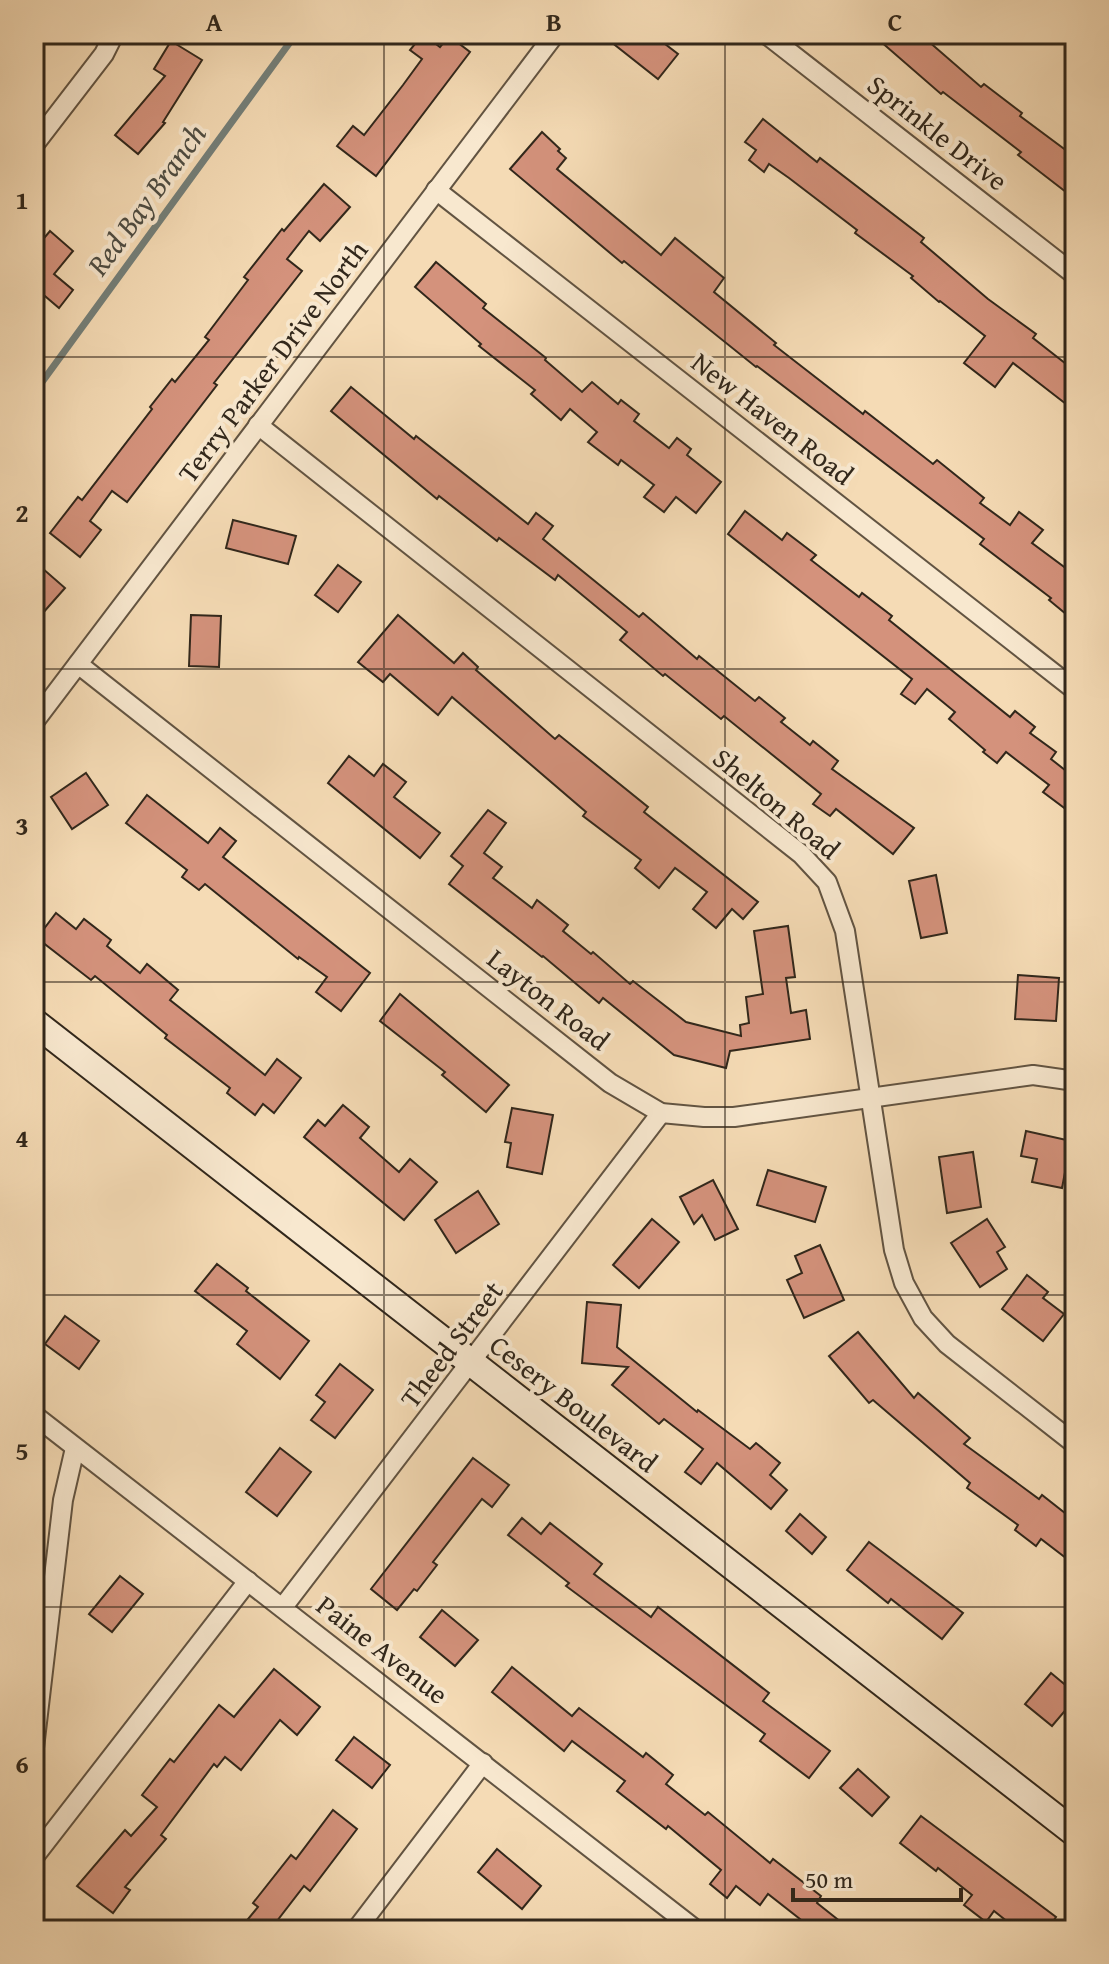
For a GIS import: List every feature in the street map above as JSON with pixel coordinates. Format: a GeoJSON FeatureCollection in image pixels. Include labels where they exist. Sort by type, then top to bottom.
{"type":"FeatureCollection","features":[{"type":"Feature","properties":{"kind":"main road","name":"Cesery Boulevard"},"geometry":{"type":"LineString","coordinates":[[34,1022],[1075,1833]]}},
{"type":"Feature","properties":{"kind":"street"},"geometry":{"type":"LineString","coordinates":[[34,145],[104,54],[114,34]]}},
{"type":"Feature","properties":{"kind":"street","name":"Terry Parker Drive North"},"geometry":{"type":"LineString","coordinates":[[34,722],[555,34]]}},
{"type":"Feature","properties":{"kind":"street","name":"Sprinkle Drive"},"geometry":{"type":"LineString","coordinates":[[766,34],[1075,275]]}},
{"type":"Feature","properties":{"kind":"street","name":"New Haven Road"},"geometry":{"type":"LineString","coordinates":[[436,190],[1075,690]]}},
{"type":"Feature","properties":{"kind":"street","name":"Shelton Road"},"geometry":{"type":"LineString","coordinates":[[258,425],[789,844],[827,882],[845,931],[894,1250],[904,1283],[923,1318],[947,1344],[1075,1444]]}},
{"type":"Feature","properties":{"kind":"street","name":"Layton Road"},"geometry":{"type":"LineString","coordinates":[[78,664],[610,1083],[661,1113],[734,1117],[1033,1075],[1075,1081]]}},
{"type":"Feature","properties":{"kind":"street","name":"Theed Street"},"geometry":{"type":"LineString","coordinates":[[283,1607],[661,1113]]}},
{"type":"Feature","properties":{"kind":"street","name":"Paine Avenue"},"geometry":{"type":"LineString","coordinates":[[34,1415],[696,1930]]}},
{"type":"Feature","properties":{"kind":"street"},"geometry":{"type":"LineString","coordinates":[[34,1748],[63,1500],[75,1448]]}},
{"type":"Feature","properties":{"kind":"street"},"geometry":{"type":"LineString","coordinates":[[34,1857],[248,1581]]}},
{"type":"Feature","properties":{"kind":"street"},"geometry":{"type":"LineString","coordinates":[[356,1930],[483,1763]]}},
{"type":"Feature","properties":{"kind":"building"},"geometry":{"type":"Polygon","coordinates":[[[423,34],[440,47],[449,36],[470,52],[376,176],[337,146],[353,126],[364,135],[403,85],[422,59],[410,50],[423,34]]]}},
{"type":"Feature","properties":{"kind":"building"},"geometry":{"type":"Polygon","coordinates":[[[601,34],[652,34],[678,54],[658,79],[601,34]]]}},
{"type":"Feature","properties":{"kind":"building"},"geometry":{"type":"Polygon","coordinates":[[[872,34],[920,34],[981,87],[984,84],[1022,113],[1020,116],[1075,157],[1075,199],[1018,155],[1021,152],[943,92],[941,94],[872,34]]]}},
{"type":"Feature","properties":{"kind":"building"},"geometry":{"type":"Polygon","coordinates":[[[171,41],[202,60],[165,123],[138,154],[115,135],[165,76],[154,69],[171,41]]]}},
{"type":"Feature","properties":{"kind":"building"},"geometry":{"type":"Polygon","coordinates":[[[763,119],[817,162],[820,158],[924,238],[921,242],[988,299],[1036,334],[1033,338],[1075,371],[1075,411],[1013,363],[995,387],[964,363],[985,336],[789,178],[769,164],[764,172],[749,160],[756,150],[745,142],[763,119]]]}},
{"type":"Feature","properties":{"kind":"building"},"geometry":{"type":"Polygon","coordinates":[[[542,132],[566,158],[557,169],[661,255],[675,238],[724,278],[714,292],[776,343],[774,345],[933,464],[937,460],[984,498],[980,503],[1010,525],[1019,512],[1043,530],[1032,543],[1075,575],[1075,602],[1066,614],[1049,600],[1051,598],[980,544],[984,539],[756,367],[624,261],[622,263],[510,169],[542,132]]]}},
{"type":"Feature","properties":{"kind":"building"},"geometry":{"type":"Polygon","coordinates":[[[324,184],[350,207],[320,241],[309,231],[287,259],[302,271],[214,383],[217,385],[127,502],[112,491],[90,521],[101,530],[80,557],[50,533],[78,497],[82,500],[172,379],[175,382],[209,340],[205,337],[248,280],[244,277],[282,229],[284,231],[324,184]]]}},
{"type":"Feature","properties":{"kind":"building"},"geometry":{"type":"Polygon","coordinates":[[[50,231],[73,251],[54,274],[73,290],[59,308],[39,291],[34,298],[34,250],[50,231]]]}},
{"type":"Feature","properties":{"kind":"building"},"geometry":{"type":"Polygon","coordinates":[[[436,262],[486,304],[483,308],[546,358],[582,392],[592,382],[618,404],[621,400],[639,414],[634,421],[669,448],[677,438],[691,449],[687,455],[721,482],[696,513],[676,497],[664,512],[644,497],[654,485],[621,460],[618,465],[588,442],[597,432],[570,409],[561,420],[531,394],[535,390],[479,346],[481,344],[415,287],[436,262]]]}},
{"type":"Feature","properties":{"kind":"building"},"geometry":{"type":"Polygon","coordinates":[[[351,387],[414,439],[416,436],[528,524],[536,513],[553,526],[543,539],[639,617],[643,613],[697,659],[699,656],[755,701],[759,697],[785,718],[781,722],[810,745],[813,741],[838,761],[832,769],[914,828],[893,854],[836,809],[830,816],[813,804],[821,794],[724,716],[721,719],[665,674],[663,676],[620,640],[627,632],[558,575],[555,580],[499,538],[497,541],[439,496],[437,499],[331,411],[351,387]]]}},
{"type":"Feature","properties":{"kind":"building"},"geometry":{"type":"Polygon","coordinates":[[[745,511],[782,540],[787,533],[816,555],[811,560],[859,597],[862,593],[892,616],[889,620],[1010,717],[1015,711],[1035,727],[1030,733],[1056,752],[1051,759],[1075,778],[1075,816],[1043,792],[1049,785],[1006,752],[997,763],[983,752],[985,750],[949,719],[955,712],[927,689],[915,704],[901,694],[912,679],[728,534],[745,511]]]}},
{"type":"Feature","properties":{"kind":"building"},"geometry":{"type":"Polygon","coordinates":[[[233,520],[296,536],[288,564],[226,548],[233,520]]]}},
{"type":"Feature","properties":{"kind":"building"},"geometry":{"type":"Polygon","coordinates":[[[34,561],[65,588],[34,623],[34,561]]]}},
{"type":"Feature","properties":{"kind":"building"},"geometry":{"type":"Polygon","coordinates":[[[338,565],[361,582],[338,612],[315,595],[338,565]]]}},
{"type":"Feature","properties":{"kind":"building"},"geometry":{"type":"Polygon","coordinates":[[[191,615],[221,616],[219,667],[189,666],[191,615]]]}},
{"type":"Feature","properties":{"kind":"building"},"geometry":{"type":"Polygon","coordinates":[[[398,615],[454,663],[463,653],[478,667],[476,670],[555,739],[559,735],[648,807],[644,812],[758,902],[743,919],[732,909],[716,928],[693,909],[707,892],[675,868],[659,888],[635,868],[641,860],[583,816],[586,812],[452,697],[438,715],[390,674],[383,682],[358,662],[398,615]]]}},
{"type":"Feature","properties":{"kind":"building"},"geometry":{"type":"Polygon","coordinates":[[[349,756],[374,776],[383,764],[406,782],[394,797],[440,833],[420,858],[328,783],[349,756]]]}},
{"type":"Feature","properties":{"kind":"building"},"geometry":{"type":"Polygon","coordinates":[[[86,773],[108,805],[72,829],[51,797],[86,773]]]}},
{"type":"Feature","properties":{"kind":"building"},"geometry":{"type":"Polygon","coordinates":[[[147,795],[208,843],[220,828],[236,841],[223,857],[370,973],[341,1011],[316,992],[327,977],[298,959],[205,884],[199,890],[182,877],[187,870],[126,823],[147,795]]]}},
{"type":"Feature","properties":{"kind":"building"},"geometry":{"type":"Polygon","coordinates":[[[488,810],[506,823],[484,853],[502,867],[493,878],[532,908],[537,900],[568,925],[563,931],[591,954],[593,952],[630,984],[633,981],[686,1022],[741,1036],[740,1025],[749,1023],[746,997],[763,994],[754,931],[788,926],[795,977],[786,978],[791,1013],[806,1010],[810,1039],[730,1051],[726,1068],[674,1055],[603,998],[599,1003],[449,884],[463,866],[451,856],[488,810]]]}},
{"type":"Feature","properties":{"kind":"building"},"geometry":{"type":"Polygon","coordinates":[[[936,875],[947,933],[921,938],[909,881],[936,875]]]}},
{"type":"Feature","properties":{"kind":"building"},"geometry":{"type":"Polygon","coordinates":[[[56,913],[76,929],[84,919],[111,940],[107,946],[140,973],[147,964],[178,990],[170,1000],[265,1075],[277,1059],[301,1078],[274,1113],[263,1104],[255,1115],[227,1093],[230,1088],[165,1038],[167,1035],[95,976],[91,980],[37,938],[56,913]]]}},
{"type":"Feature","properties":{"kind":"building"},"geometry":{"type":"Polygon","coordinates":[[[1018,975],[1059,978],[1056,1021],[1015,1019],[1018,975]]]}},
{"type":"Feature","properties":{"kind":"building"},"geometry":{"type":"Polygon","coordinates":[[[400,994],[509,1085],[486,1112],[442,1075],[445,1072],[380,1021],[400,994]]]}},
{"type":"Feature","properties":{"kind":"building"},"geometry":{"type":"Polygon","coordinates":[[[343,1105],[369,1127],[360,1138],[399,1172],[410,1159],[437,1182],[404,1220],[304,1137],[318,1120],[325,1126],[343,1105]]]}},
{"type":"Feature","properties":{"kind":"building"},"geometry":{"type":"Polygon","coordinates":[[[512,1108],[553,1115],[542,1174],[507,1167],[511,1143],[505,1142],[512,1108]]]}},
{"type":"Feature","properties":{"kind":"building"},"geometry":{"type":"Polygon","coordinates":[[[1026,1131],[1071,1141],[1062,1188],[1032,1182],[1037,1159],[1021,1156],[1026,1131]]]}},
{"type":"Feature","properties":{"kind":"building"},"geometry":{"type":"Polygon","coordinates":[[[973,1152],[981,1207],[947,1213],[939,1157],[973,1152]]]}},
{"type":"Feature","properties":{"kind":"building"},"geometry":{"type":"Polygon","coordinates":[[[768,1170],[826,1187],[815,1222],[757,1205],[768,1170]]]}},
{"type":"Feature","properties":{"kind":"building"},"geometry":{"type":"Polygon","coordinates":[[[713,1180],[738,1229],[715,1240],[702,1215],[694,1224],[680,1197],[713,1180]]]}},
{"type":"Feature","properties":{"kind":"building"},"geometry":{"type":"Polygon","coordinates":[[[478,1191],[499,1224],[456,1253],[435,1220],[478,1191]]]}},
{"type":"Feature","properties":{"kind":"building"},"geometry":{"type":"Polygon","coordinates":[[[652,1219],[679,1242],[639,1288],[613,1265],[652,1219]]]}},
{"type":"Feature","properties":{"kind":"building"},"geometry":{"type":"Polygon","coordinates":[[[987,1219],[1005,1247],[997,1252],[1007,1269],[980,1287],[951,1243],[987,1219]]]}},
{"type":"Feature","properties":{"kind":"building"},"geometry":{"type":"Polygon","coordinates":[[[820,1245],[844,1300],[804,1318],[787,1280],[802,1273],[795,1256],[820,1245]]]}},
{"type":"Feature","properties":{"kind":"building"},"geometry":{"type":"Polygon","coordinates":[[[217,1264],[309,1341],[280,1379],[237,1344],[247,1331],[195,1291],[217,1264]]]}},
{"type":"Feature","properties":{"kind":"building"},"geometry":{"type":"Polygon","coordinates":[[[1027,1275],[1048,1292],[1043,1298],[1064,1314],[1043,1341],[1002,1309],[1027,1275]]]}},
{"type":"Feature","properties":{"kind":"building"},"geometry":{"type":"Polygon","coordinates":[[[587,1302],[621,1305],[617,1347],[697,1412],[750,1449],[756,1443],[780,1463],[770,1475],[787,1490],[771,1509],[717,1463],[701,1484],[685,1472],[703,1449],[664,1419],[659,1424],[612,1385],[628,1367],[582,1363],[587,1302]]]}},
{"type":"Feature","properties":{"kind":"building"},"geometry":{"type":"Polygon","coordinates":[[[65,1316],[99,1341],[79,1369],[45,1344],[65,1316]]]}},
{"type":"Feature","properties":{"kind":"building"},"geometry":{"type":"Polygon","coordinates":[[[858,1332],[914,1398],[918,1393],[970,1438],[964,1444],[1039,1499],[1042,1495],[1075,1521],[1075,1565],[1041,1539],[1036,1546],[1015,1530],[1018,1525],[967,1488],[970,1483],[873,1400],[869,1403],[829,1356],[858,1332]]]}},
{"type":"Feature","properties":{"kind":"building"},"geometry":{"type":"Polygon","coordinates":[[[340,1364],[373,1390],[335,1438],[311,1420],[325,1402],[316,1395],[340,1364]]]}},
{"type":"Feature","properties":{"kind":"building"},"geometry":{"type":"Polygon","coordinates":[[[280,1448],[311,1472],[277,1516],[246,1492],[280,1448]]]}},
{"type":"Feature","properties":{"kind":"building"},"geometry":{"type":"Polygon","coordinates":[[[473,1458],[509,1485],[492,1507],[482,1499],[433,1562],[437,1565],[397,1610],[371,1589],[473,1458]]]}},
{"type":"Feature","properties":{"kind":"building"},"geometry":{"type":"Polygon","coordinates":[[[800,1514],[826,1537],[812,1554],[786,1531],[800,1514]]]}},
{"type":"Feature","properties":{"kind":"building"},"geometry":{"type":"Polygon","coordinates":[[[522,1518],[541,1534],[550,1523],[602,1564],[594,1574],[651,1617],[658,1607],[769,1693],[763,1701],[830,1751],[809,1778],[760,1741],[765,1734],[566,1586],[569,1583],[508,1535],[522,1518]]]}},
{"type":"Feature","properties":{"kind":"building"},"geometry":{"type":"Polygon","coordinates":[[[869,1542],[963,1613],[942,1639],[891,1599],[888,1603],[847,1570],[869,1542]]]}},
{"type":"Feature","properties":{"kind":"building"},"geometry":{"type":"Polygon","coordinates":[[[120,1576],[143,1594],[112,1632],[89,1614],[120,1576]]]}},
{"type":"Feature","properties":{"kind":"building"},"geometry":{"type":"Polygon","coordinates":[[[442,1610],[478,1640],[455,1666],[420,1637],[442,1610]]]}},
{"type":"Feature","properties":{"kind":"building"},"geometry":{"type":"Polygon","coordinates":[[[512,1667],[572,1716],[579,1708],[643,1757],[646,1753],[673,1775],[666,1784],[705,1815],[708,1812],[770,1863],[773,1859],[821,1896],[817,1903],[851,1930],[814,1930],[768,1894],[760,1905],[736,1886],[727,1898],[710,1884],[721,1870],[668,1826],[666,1829],[617,1791],[625,1781],[572,1741],[564,1751],[492,1692],[512,1667]]]}},
{"type":"Feature","properties":{"kind":"building"},"geometry":{"type":"Polygon","coordinates":[[[274,1669],[320,1707],[297,1735],[280,1720],[241,1770],[225,1757],[217,1767],[214,1764],[161,1835],[166,1839],[125,1887],[130,1890],[113,1913],[77,1886],[125,1830],[131,1836],[157,1807],[142,1795],[170,1759],[174,1762],[219,1705],[234,1717],[274,1669]]]}},
{"type":"Feature","properties":{"kind":"building"},"geometry":{"type":"Polygon","coordinates":[[[1051,1673],[1075,1693],[1075,1699],[1052,1726],[1025,1704],[1051,1673]]]}},
{"type":"Feature","properties":{"kind":"building"},"geometry":{"type":"Polygon","coordinates":[[[354,1737],[390,1765],[372,1788],[336,1760],[354,1737]]]}},
{"type":"Feature","properties":{"kind":"building"},"geometry":{"type":"Polygon","coordinates":[[[858,1769],[889,1797],[872,1816],[840,1788],[858,1769]]]}},
{"type":"Feature","properties":{"kind":"building"},"geometry":{"type":"Polygon","coordinates":[[[333,1810],[357,1829],[310,1891],[304,1886],[270,1930],[239,1930],[258,1907],[253,1903],[291,1855],[296,1859],[333,1810]]]}},
{"type":"Feature","properties":{"kind":"building"},"geometry":{"type":"Polygon","coordinates":[[[921,1816],[1056,1917],[1047,1930],[1018,1930],[994,1911],[986,1922],[964,1905],[972,1895],[900,1843],[921,1816]]]}},
{"type":"Feature","properties":{"kind":"building"},"geometry":{"type":"Polygon","coordinates":[[[497,1849],[541,1886],[522,1909],[478,1872],[497,1849]]]}},
{"type":"Feature","properties":{"kind":"waterway","name":"Red Bay Branch"},"geometry":{"type":"LineString","coordinates":[[34,393],[296,34]]}}]}
